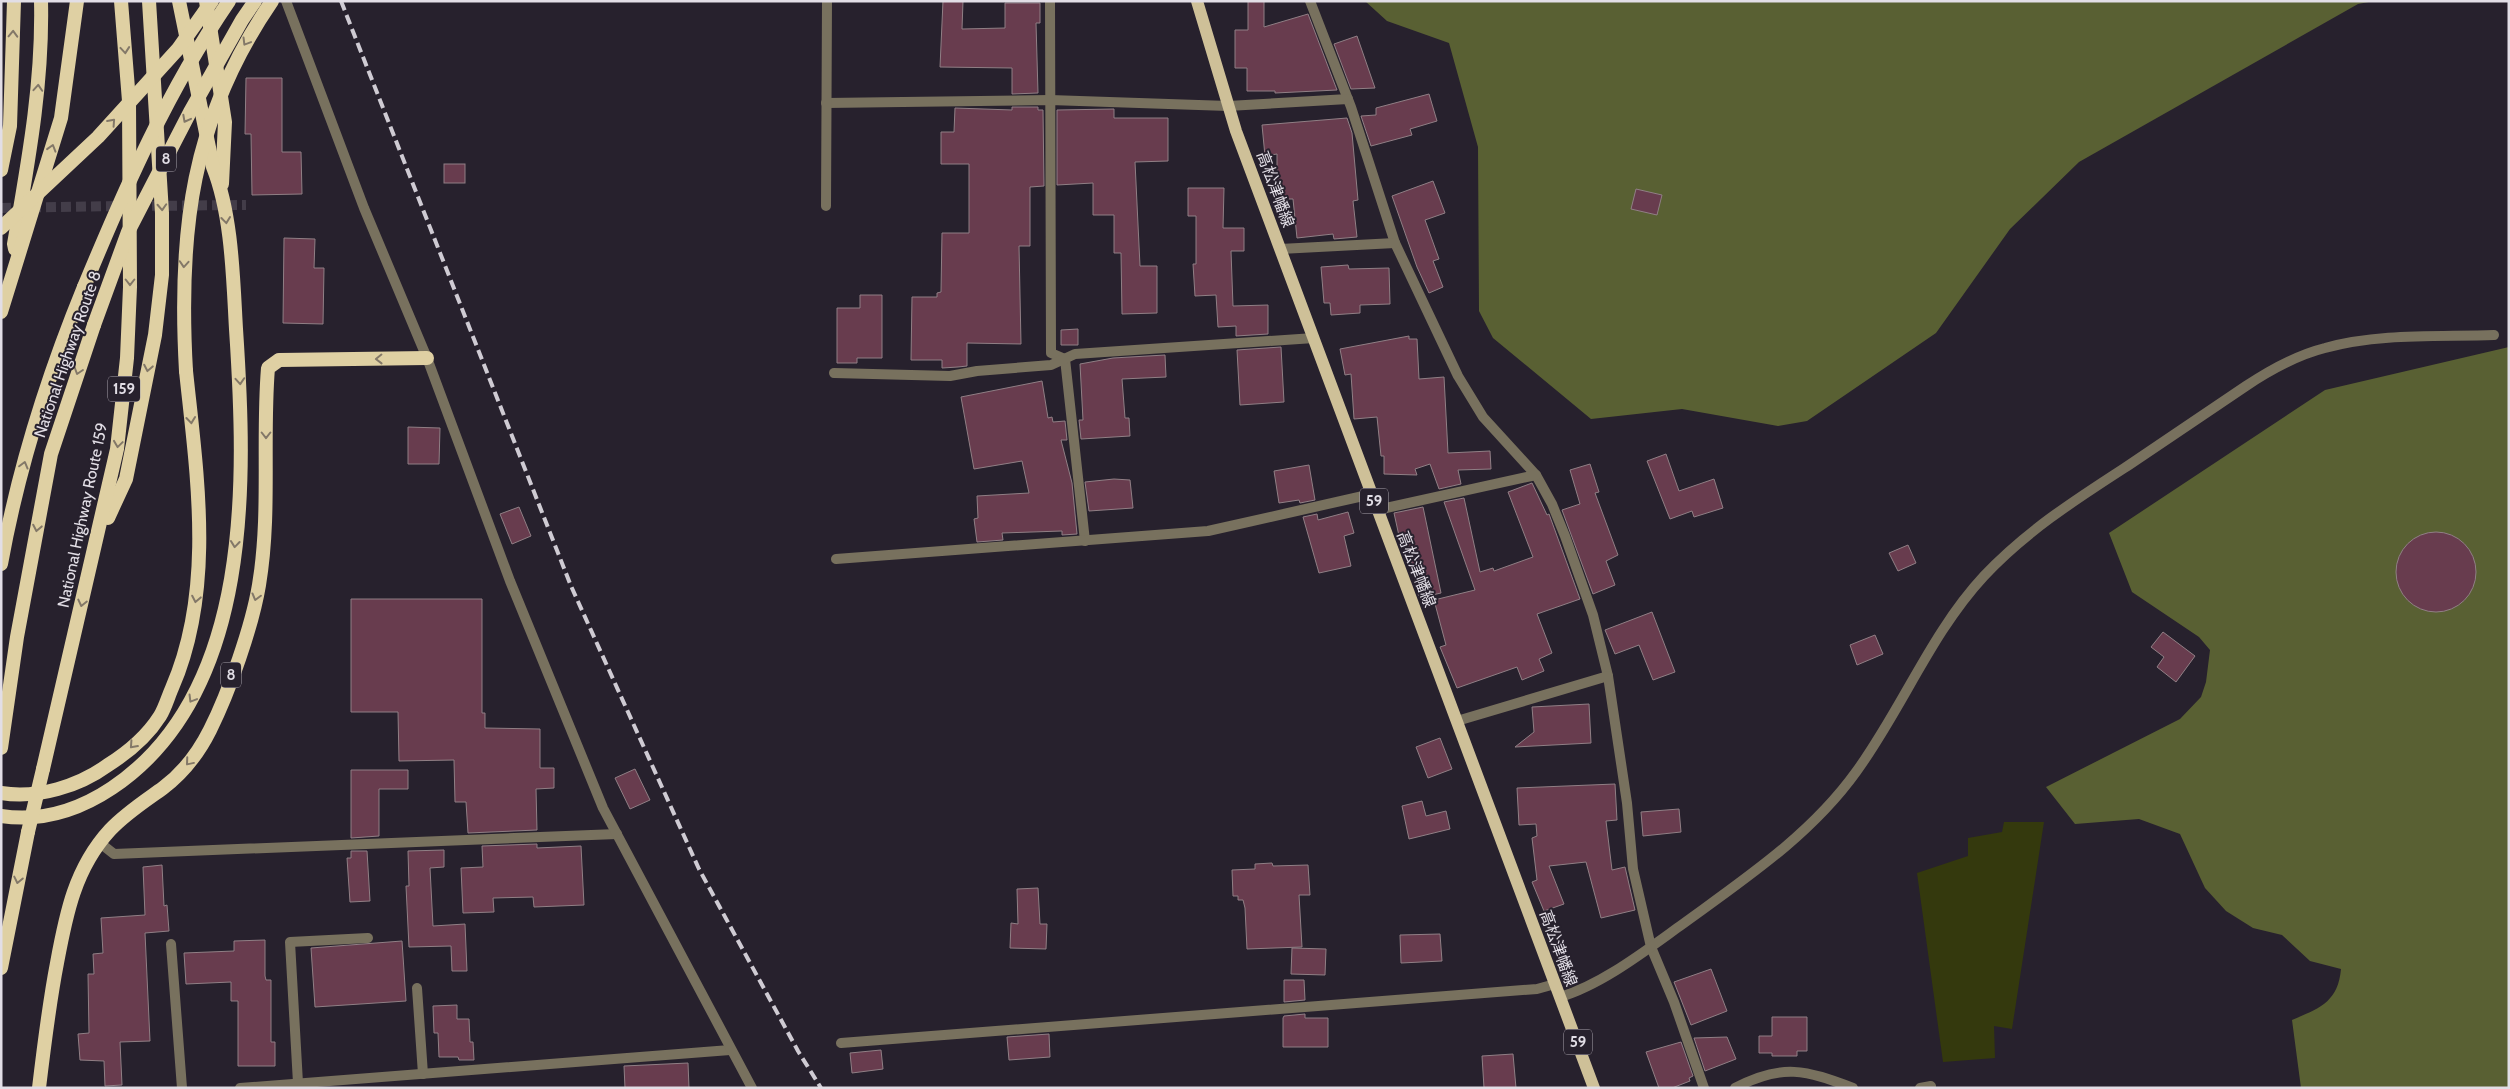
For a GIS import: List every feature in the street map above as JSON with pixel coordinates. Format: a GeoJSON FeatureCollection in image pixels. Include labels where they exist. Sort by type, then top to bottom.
{"type":"FeatureCollection","features":[{"type":"Feature","properties":{"kind":"highway"},"geometry":{"type":"LineString","coordinates":[[1,170],[10,126],[6,63],[14,1]]}},
{"type":"Feature","properties":{"kind":"highway"},"geometry":{"type":"LineString","coordinates":[[18,256],[14,244],[35,121],[42,33],[42,1]]}},
{"type":"Feature","properties":{"kind":"highway"},"geometry":{"type":"LineString","coordinates":[[2,310],[61,118],[77,1]]}},
{"type":"Feature","properties":{"kind":"highway","name":"National Highway Route 159"},"geometry":{"type":"LineString","coordinates":[[1,968],[28,832],[117,449],[127,358],[130,287],[129,101],[121,1]]}},
{"type":"Feature","properties":{"kind":"highway"},"geometry":{"type":"LineString","coordinates":[[96,544],[126,479],[155,335],[162,275],[162,213],[149,1]]}},
{"type":"Feature","properties":{"kind":"highway"},"geometry":{"type":"LineString","coordinates":[[179,1],[213,166],[222,190]]}},
{"type":"Feature","properties":{"kind":"highway"},"geometry":{"type":"LineString","coordinates":[[1,816],[54,816],[98,798],[131,776],[167,739],[196,694],[215,645],[232,578],[240,496],[242,420],[234,290],[222,190],[225,122],[206,1]]}},
{"type":"Feature","properties":{"kind":"highway"},"geometry":{"type":"LineString","coordinates":[[1,228],[98,137],[178,49],[212,1]]}},
{"type":"Feature","properties":{"kind":"highway","name":"National Highway Route 8"},"geometry":{"type":"LineString","coordinates":[[1,564],[25,461],[69,326],[118,203],[171,96],[229,1]]}},
{"type":"Feature","properties":{"kind":"highway","name":"National Highway Route 8"},"geometry":{"type":"LineString","coordinates":[[1,748],[17,637],[51,454],[94,325],[128,232],[190,112],[242,20],[255,1]]}},
{"type":"Feature","properties":{"kind":"highway"},"geometry":{"type":"LineString","coordinates":[[1,793],[14,795],[61,789],[93,776],[126,753],[160,716],[184,660],[199,588],[198,512],[186,371],[183,279],[186,227],[197,170],[227,78],[243,46],[272,1]]}},
{"type":"Feature","properties":{"kind":"highway","name":"8"},"geometry":{"type":"LineString","coordinates":[[39,1088],[47,1017],[66,914],[78,878],[100,843],[123,817],[164,787],[190,761],[214,722],[243,644],[259,585],[266,502],[268,368],[279,360],[428,358]]}},
{"type":"Feature","properties":{"kind":"main road","name":"高松津幡線"},"geometry":{"type":"LineString","coordinates":[[1197,1],[1228,106],[1594,1088]]}},
{"type":"Feature","properties":{"kind":"street"},"geometry":{"type":"LineString","coordinates":[[286,1],[364,208],[428,358],[510,580],[603,808],[730,1050],[752,1088]]}},
{"type":"Feature","properties":{"kind":"street"},"geometry":{"type":"LineString","coordinates":[[826,206],[827,1]]}},
{"type":"Feature","properties":{"kind":"street"},"geometry":{"type":"LineString","coordinates":[[1050,1],[1051,353],[1065,359]]}},
{"type":"Feature","properties":{"kind":"street"},"geometry":{"type":"LineString","coordinates":[[1310,1],[1348,99],[1395,243],[1458,376],[1483,417],[1536,475],[1552,504],[1565,536],[1593,615],[1608,676],[1627,803],[1633,869],[1651,947],[1674,1002],[1704,1088]]}},
{"type":"Feature","properties":{"kind":"street"},"geometry":{"type":"LineString","coordinates":[[826,103],[1050,100],[1228,106],[1348,99]]}},
{"type":"Feature","properties":{"kind":"street"},"geometry":{"type":"LineString","coordinates":[[1280,248],[1395,243]]}},
{"type":"Feature","properties":{"kind":"street"},"geometry":{"type":"LineString","coordinates":[[1560,997],[1579,992],[1651,947],[1763,866],[1833,801],[1885,731],[1943,631],[1963,602],[1984,576],[2008,553],[2059,510],[2270,370],[2297,358],[2325,348],[2359,341],[2494,335]]}},
{"type":"Feature","properties":{"kind":"street"},"geometry":{"type":"LineString","coordinates":[[834,373],[950,376],[977,371],[1051,365],[1075,354],[1314,338]]}},
{"type":"Feature","properties":{"kind":"street"},"geometry":{"type":"LineString","coordinates":[[1065,359],[1085,540]]}},
{"type":"Feature","properties":{"kind":"street"},"geometry":{"type":"LineString","coordinates":[[1377,510],[1536,475]]}},
{"type":"Feature","properties":{"kind":"street"},"geometry":{"type":"LineString","coordinates":[[836,560],[1208,531],[1372,494]]}},
{"type":"Feature","properties":{"kind":"street"},"geometry":{"type":"LineString","coordinates":[[1456,721],[1608,676]]}},
{"type":"Feature","properties":{"kind":"street"},"geometry":{"type":"LineString","coordinates":[[100,843],[114,854],[617,834]]}},
{"type":"Feature","properties":{"kind":"street"},"geometry":{"type":"LineString","coordinates":[[298,1083],[290,942],[368,938]]}},
{"type":"Feature","properties":{"kind":"street"},"geometry":{"type":"LineString","coordinates":[[171,944],[182,1088]]}},
{"type":"Feature","properties":{"kind":"street"},"geometry":{"type":"LineString","coordinates":[[841,1043],[1536,990],[1555,984]]}},
{"type":"Feature","properties":{"kind":"street"},"geometry":{"type":"LineString","coordinates":[[417,988],[422,1074]]}},
{"type":"Feature","properties":{"kind":"street"},"geometry":{"type":"LineString","coordinates":[[240,1088],[298,1083],[361,1083],[422,1074],[730,1050]]}},
{"type":"Feature","properties":{"kind":"street"},"geometry":{"type":"LineString","coordinates":[[1735,1088],[1750,1080],[1776,1072],[1803,1071],[1853,1088]]}},
{"type":"Feature","properties":{"kind":"green space"},"geometry":{"type":"Polygon","coordinates":[[[1365,1],[2374,1],[2358,4],[2079,162],[2010,229],[1936,333],[1807,421],[1778,426],[1682,409],[1591,419],[1493,338],[1479,311],[1478,147],[1449,43],[1387,21],[1365,1]]]}},
{"type":"Feature","properties":{"kind":"green space"},"geometry":{"type":"Polygon","coordinates":[[[2509,347],[2509,1088],[2301,1088],[2292,1020],[2311,1012],[2332,996],[2339,980],[2341,969],[2310,961],[2282,935],[2253,928],[2226,911],[2205,888],[2180,834],[2139,819],[2075,824],[2046,787],[2180,719],[2201,697],[2206,682],[2210,650],[2199,637],[2132,592],[2109,533],[2325,390],[2509,347]]]}},
{"type":"Feature","properties":{"kind":"green space"},"geometry":{"type":"Polygon","coordinates":[[[2004,822],[2044,822],[2012,1029],[1994,1026],[1995,1058],[1943,1062],[1917,873],[1968,856],[1968,838],[2002,832],[2004,822]]]}},
{"type":"Feature","properties":{"kind":"building"},"geometry":{"type":"Polygon","coordinates":[[[943,1],[963,1],[962,29],[1005,28],[1005,3],[1040,3],[1040,23],[1036,23],[1038,93],[1012,94],[1012,68],[940,67],[943,1]]]}},
{"type":"Feature","properties":{"kind":"building"},"geometry":{"type":"Polygon","coordinates":[[[1248,1],[1264,1],[1264,27],[1308,14],[1337,90],[1275,93],[1275,91],[1247,91],[1247,68],[1235,68],[1235,30],[1248,30],[1248,1]]]}},
{"type":"Feature","properties":{"kind":"building"},"geometry":{"type":"Polygon","coordinates":[[[1357,36],[1375,88],[1351,89],[1334,44],[1357,36]]]}},
{"type":"Feature","properties":{"kind":"building"},"geometry":{"type":"Polygon","coordinates":[[[246,78],[282,78],[282,152],[301,152],[302,194],[252,195],[251,134],[245,134],[246,78]]]}},
{"type":"Feature","properties":{"kind":"building"},"geometry":{"type":"Polygon","coordinates":[[[1429,94],[1437,121],[1410,129],[1412,135],[1371,146],[1361,116],[1376,115],[1376,108],[1429,94]]]}},
{"type":"Feature","properties":{"kind":"building"},"geometry":{"type":"Polygon","coordinates":[[[1012,107],[1038,107],[1038,110],[1043,110],[1044,186],[1030,187],[1030,246],[1019,246],[1021,344],[967,343],[967,366],[942,368],[942,360],[911,360],[912,297],[937,297],[937,293],[941,292],[942,233],[969,233],[969,164],[941,164],[941,132],[954,132],[955,108],[1012,110],[1012,107]]]}},
{"type":"Feature","properties":{"kind":"building"},"geometry":{"type":"Polygon","coordinates":[[[1114,109],[1114,118],[1168,118],[1168,161],[1135,162],[1140,266],[1157,266],[1157,313],[1122,314],[1121,253],[1114,253],[1114,215],[1093,215],[1093,183],[1057,185],[1057,110],[1114,109]]]}},
{"type":"Feature","properties":{"kind":"building"},"geometry":{"type":"Polygon","coordinates":[[[1347,118],[1352,133],[1358,200],[1353,201],[1357,237],[1334,239],[1333,234],[1297,238],[1293,199],[1277,199],[1277,154],[1265,156],[1262,125],[1347,118]]]}},
{"type":"Feature","properties":{"kind":"building"},"geometry":{"type":"Polygon","coordinates":[[[444,164],[465,164],[465,183],[444,183],[444,164]]]}},
{"type":"Feature","properties":{"kind":"building"},"geometry":{"type":"Polygon","coordinates":[[[1433,181],[1445,213],[1425,220],[1439,259],[1433,261],[1443,287],[1429,293],[1417,267],[1392,196],[1433,181]]]}},
{"type":"Feature","properties":{"kind":"building"},"geometry":{"type":"Polygon","coordinates":[[[1188,188],[1224,188],[1223,228],[1244,228],[1244,251],[1231,251],[1233,306],[1268,305],[1268,334],[1236,336],[1236,326],[1218,327],[1216,295],[1195,296],[1193,264],[1196,264],[1196,216],[1188,216],[1188,188]]]}},
{"type":"Feature","properties":{"kind":"building"},"geometry":{"type":"Polygon","coordinates":[[[1636,189],[1662,195],[1657,215],[1631,209],[1636,189]]]}},
{"type":"Feature","properties":{"kind":"building"},"geometry":{"type":"Polygon","coordinates":[[[284,238],[315,239],[314,268],[324,268],[323,324],[283,323],[284,238]]]}},
{"type":"Feature","properties":{"kind":"building"},"geometry":{"type":"Polygon","coordinates":[[[1348,265],[1349,269],[1389,268],[1390,304],[1360,305],[1360,313],[1331,315],[1330,303],[1324,303],[1321,267],[1348,265]]]}},
{"type":"Feature","properties":{"kind":"building"},"geometry":{"type":"Polygon","coordinates":[[[860,295],[882,295],[882,358],[857,358],[857,363],[837,363],[837,308],[860,308],[860,295]]]}},
{"type":"Feature","properties":{"kind":"building"},"geometry":{"type":"Polygon","coordinates":[[[1078,329],[1078,345],[1061,345],[1061,330],[1078,329]]]}},
{"type":"Feature","properties":{"kind":"building"},"geometry":{"type":"Polygon","coordinates":[[[1409,336],[1409,339],[1417,339],[1419,379],[1444,377],[1448,453],[1490,451],[1491,469],[1458,470],[1461,484],[1439,489],[1430,464],[1415,469],[1417,475],[1384,474],[1384,456],[1381,456],[1377,417],[1354,419],[1351,374],[1345,375],[1340,349],[1409,336]]]}},
{"type":"Feature","properties":{"kind":"building"},"geometry":{"type":"Polygon","coordinates":[[[1281,347],[1284,402],[1240,405],[1237,350],[1281,347]]]}},
{"type":"Feature","properties":{"kind":"building"},"geometry":{"type":"Polygon","coordinates":[[[1165,355],[1166,377],[1122,379],[1125,418],[1129,418],[1130,436],[1081,439],[1079,420],[1083,420],[1080,364],[1113,358],[1165,355]]]}},
{"type":"Feature","properties":{"kind":"building"},"geometry":{"type":"Polygon","coordinates":[[[1042,381],[1048,418],[1052,417],[1053,422],[1065,421],[1067,440],[1061,440],[1072,483],[1077,534],[1062,535],[1062,531],[1002,533],[1003,540],[977,542],[974,519],[978,518],[977,496],[1029,493],[1022,461],[974,469],[961,397],[1042,381]]]}},
{"type":"Feature","properties":{"kind":"building"},"geometry":{"type":"Polygon","coordinates":[[[408,427],[440,428],[439,464],[408,464],[408,427]]]}},
{"type":"Feature","properties":{"kind":"building"},"geometry":{"type":"Polygon","coordinates":[[[1666,454],[1679,491],[1714,479],[1723,508],[1694,517],[1692,511],[1670,519],[1647,461],[1666,454]]]}},
{"type":"Feature","properties":{"kind":"building"},"geometry":{"type":"Polygon","coordinates":[[[1590,464],[1599,492],[1595,493],[1618,555],[1606,561],[1615,585],[1593,594],[1562,510],[1580,504],[1570,470],[1590,464]]]}},
{"type":"Feature","properties":{"kind":"building"},"geometry":{"type":"Polygon","coordinates":[[[1309,465],[1315,500],[1300,503],[1299,500],[1279,503],[1274,471],[1309,465]]]}},
{"type":"Feature","properties":{"kind":"building"},"geometry":{"type":"Polygon","coordinates":[[[1114,479],[1130,480],[1133,508],[1089,511],[1085,482],[1114,479]]]}},
{"type":"Feature","properties":{"kind":"building"},"geometry":{"type":"Polygon","coordinates":[[[1532,483],[1547,515],[1549,514],[1580,599],[1537,614],[1552,653],[1539,659],[1544,671],[1522,680],[1517,667],[1457,688],[1440,647],[1446,645],[1434,600],[1475,590],[1444,502],[1464,498],[1480,572],[1493,568],[1494,571],[1533,557],[1508,492],[1532,483]]]}},
{"type":"Feature","properties":{"kind":"building"},"geometry":{"type":"Polygon","coordinates":[[[519,507],[531,536],[512,544],[500,514],[519,507]]]}},
{"type":"Feature","properties":{"kind":"building"},"geometry":{"type":"Polygon","coordinates":[[[1423,507],[1441,593],[1419,598],[1408,544],[1401,545],[1394,513],[1423,507]]]}},
{"type":"Feature","properties":{"kind":"building"},"geometry":{"type":"Polygon","coordinates":[[[1348,512],[1354,533],[1344,536],[1351,566],[1319,573],[1303,517],[1317,514],[1318,520],[1348,512]]]}},
{"type":"Feature","properties":{"kind":"building"},"geometry":{"type":"Polygon","coordinates":[[[2436,532],[2451,535],[2464,544],[2473,557],[2476,572],[2473,587],[2464,600],[2451,609],[2436,612],[2421,609],[2408,600],[2399,587],[2396,572],[2399,557],[2408,544],[2421,535],[2436,532]]]}},
{"type":"Feature","properties":{"kind":"building"},"geometry":{"type":"Polygon","coordinates":[[[1908,545],[1916,563],[1898,571],[1889,553],[1908,545]]]}},
{"type":"Feature","properties":{"kind":"building"},"geometry":{"type":"Polygon","coordinates":[[[351,599],[482,599],[482,713],[485,713],[485,728],[540,729],[540,768],[554,768],[554,788],[536,789],[537,830],[468,833],[466,802],[455,802],[454,760],[399,761],[398,712],[351,712],[351,599]]]}},
{"type":"Feature","properties":{"kind":"building"},"geometry":{"type":"Polygon","coordinates":[[[1652,612],[1675,672],[1653,680],[1639,645],[1615,654],[1605,630],[1652,612]]]}},
{"type":"Feature","properties":{"kind":"building"},"geometry":{"type":"Polygon","coordinates":[[[2163,632],[2195,656],[2176,682],[2157,667],[2164,657],[2151,647],[2163,632]]]}},
{"type":"Feature","properties":{"kind":"building"},"geometry":{"type":"Polygon","coordinates":[[[1875,635],[1883,654],[1857,665],[1850,645],[1875,635]]]}},
{"type":"Feature","properties":{"kind":"building"},"geometry":{"type":"Polygon","coordinates":[[[1589,704],[1591,743],[1515,747],[1534,732],[1532,707],[1589,704]]]}},
{"type":"Feature","properties":{"kind":"building"},"geometry":{"type":"Polygon","coordinates":[[[1440,738],[1452,769],[1428,778],[1416,747],[1440,738]]]}},
{"type":"Feature","properties":{"kind":"building"},"geometry":{"type":"Polygon","coordinates":[[[635,769],[650,800],[630,809],[615,778],[635,769]]]}},
{"type":"Feature","properties":{"kind":"building"},"geometry":{"type":"Polygon","coordinates":[[[351,770],[408,770],[408,789],[379,789],[379,836],[351,838],[351,770]]]}},
{"type":"Feature","properties":{"kind":"building"},"geometry":{"type":"Polygon","coordinates":[[[1615,784],[1617,820],[1606,821],[1612,870],[1625,867],[1635,910],[1601,918],[1586,862],[1549,866],[1564,904],[1544,911],[1532,882],[1537,880],[1532,838],[1537,836],[1536,824],[1519,825],[1517,788],[1615,784]]]}},
{"type":"Feature","properties":{"kind":"building"},"geometry":{"type":"Polygon","coordinates":[[[1422,801],[1426,816],[1446,811],[1450,829],[1409,839],[1402,806],[1422,801]]]}},
{"type":"Feature","properties":{"kind":"building"},"geometry":{"type":"Polygon","coordinates":[[[1679,809],[1681,832],[1643,836],[1641,812],[1679,809]]]}},
{"type":"Feature","properties":{"kind":"building"},"geometry":{"type":"Polygon","coordinates":[[[537,844],[537,848],[581,846],[584,905],[534,907],[533,897],[493,898],[494,912],[463,913],[461,868],[483,867],[482,846],[537,844]]]}},
{"type":"Feature","properties":{"kind":"building"},"geometry":{"type":"Polygon","coordinates":[[[444,850],[444,867],[430,868],[433,926],[465,924],[467,971],[452,971],[451,946],[409,947],[406,886],[409,886],[408,851],[444,850]]]}},
{"type":"Feature","properties":{"kind":"building"},"geometry":{"type":"Polygon","coordinates":[[[351,851],[367,851],[370,901],[350,902],[347,858],[351,858],[351,851]]]}},
{"type":"Feature","properties":{"kind":"building"},"geometry":{"type":"Polygon","coordinates":[[[1272,863],[1273,866],[1308,865],[1310,895],[1299,895],[1302,947],[1247,949],[1245,908],[1243,900],[1238,900],[1238,896],[1233,896],[1232,870],[1255,869],[1255,864],[1272,863]]]}},
{"type":"Feature","properties":{"kind":"building"},"geometry":{"type":"Polygon","coordinates":[[[162,865],[164,906],[167,905],[169,931],[145,933],[150,1041],[120,1042],[122,1085],[105,1086],[104,1061],[80,1060],[78,1034],[89,1033],[88,974],[94,974],[93,954],[103,953],[101,918],[145,915],[143,867],[162,865]]]}},
{"type":"Feature","properties":{"kind":"building"},"geometry":{"type":"Polygon","coordinates":[[[1038,888],[1040,924],[1047,924],[1046,949],[1010,948],[1011,923],[1018,924],[1017,889],[1038,888]]]}},
{"type":"Feature","properties":{"kind":"building"},"geometry":{"type":"Polygon","coordinates":[[[1440,934],[1442,961],[1401,963],[1400,935],[1440,934]]]}},
{"type":"Feature","properties":{"kind":"building"},"geometry":{"type":"Polygon","coordinates":[[[265,940],[265,976],[266,980],[271,980],[271,1042],[275,1042],[275,1066],[238,1066],[238,1001],[231,1001],[231,982],[186,984],[184,953],[234,951],[234,941],[265,940]]]}},
{"type":"Feature","properties":{"kind":"building"},"geometry":{"type":"Polygon","coordinates":[[[402,941],[406,1001],[315,1007],[311,948],[402,941]]]}},
{"type":"Feature","properties":{"kind":"building"},"geometry":{"type":"Polygon","coordinates":[[[1292,948],[1326,949],[1325,975],[1291,974],[1292,948]]]}},
{"type":"Feature","properties":{"kind":"building"},"geometry":{"type":"Polygon","coordinates":[[[1711,969],[1727,1011],[1691,1025],[1674,982],[1711,969]]]}},
{"type":"Feature","properties":{"kind":"building"},"geometry":{"type":"Polygon","coordinates":[[[1284,980],[1304,980],[1305,1000],[1284,1002],[1284,980]]]}},
{"type":"Feature","properties":{"kind":"building"},"geometry":{"type":"Polygon","coordinates":[[[457,1005],[457,1019],[469,1019],[470,1042],[473,1042],[474,1060],[459,1060],[458,1057],[439,1057],[438,1033],[434,1033],[433,1006],[457,1005]]]}},
{"type":"Feature","properties":{"kind":"building"},"geometry":{"type":"Polygon","coordinates":[[[1305,1014],[1305,1018],[1328,1018],[1328,1047],[1283,1047],[1284,1016],[1305,1014]]]}},
{"type":"Feature","properties":{"kind":"building"},"geometry":{"type":"Polygon","coordinates":[[[1772,1017],[1807,1017],[1807,1051],[1797,1051],[1797,1056],[1772,1056],[1772,1053],[1759,1053],[1759,1036],[1772,1036],[1772,1017]]]}},
{"type":"Feature","properties":{"kind":"building"},"geometry":{"type":"Polygon","coordinates":[[[1049,1034],[1050,1057],[1009,1060],[1007,1037],[1049,1034]]]}},
{"type":"Feature","properties":{"kind":"building"},"geometry":{"type":"Polygon","coordinates":[[[1727,1037],[1736,1059],[1705,1071],[1694,1038],[1727,1037]]]}},
{"type":"Feature","properties":{"kind":"building"},"geometry":{"type":"Polygon","coordinates":[[[1681,1042],[1693,1076],[1689,1078],[1690,1081],[1672,1088],[1659,1088],[1646,1052],[1681,1042]]]}},
{"type":"Feature","properties":{"kind":"building"},"geometry":{"type":"Polygon","coordinates":[[[881,1050],[883,1069],[852,1073],[850,1053],[881,1050]]]}},
{"type":"Feature","properties":{"kind":"building"},"geometry":{"type":"Polygon","coordinates":[[[1513,1054],[1516,1088],[1484,1088],[1482,1056],[1513,1054]]]}},
{"type":"Feature","properties":{"kind":"building"},"geometry":{"type":"Polygon","coordinates":[[[688,1063],[689,1088],[625,1088],[624,1066],[688,1063]]]}},
{"type":"Feature","properties":{"kind":"tunnel"},"geometry":{"type":"LineString","coordinates":[[137,206],[246,205]]}},
{"type":"Feature","properties":{"kind":"tunnel"},"geometry":{"type":"LineString","coordinates":[[1,208],[123,206]]}},
{"type":"Feature","properties":{"kind":"railway"},"geometry":{"type":"LineString","coordinates":[[341,1],[571,586],[699,869],[798,1051],[821,1088]]}}]}
